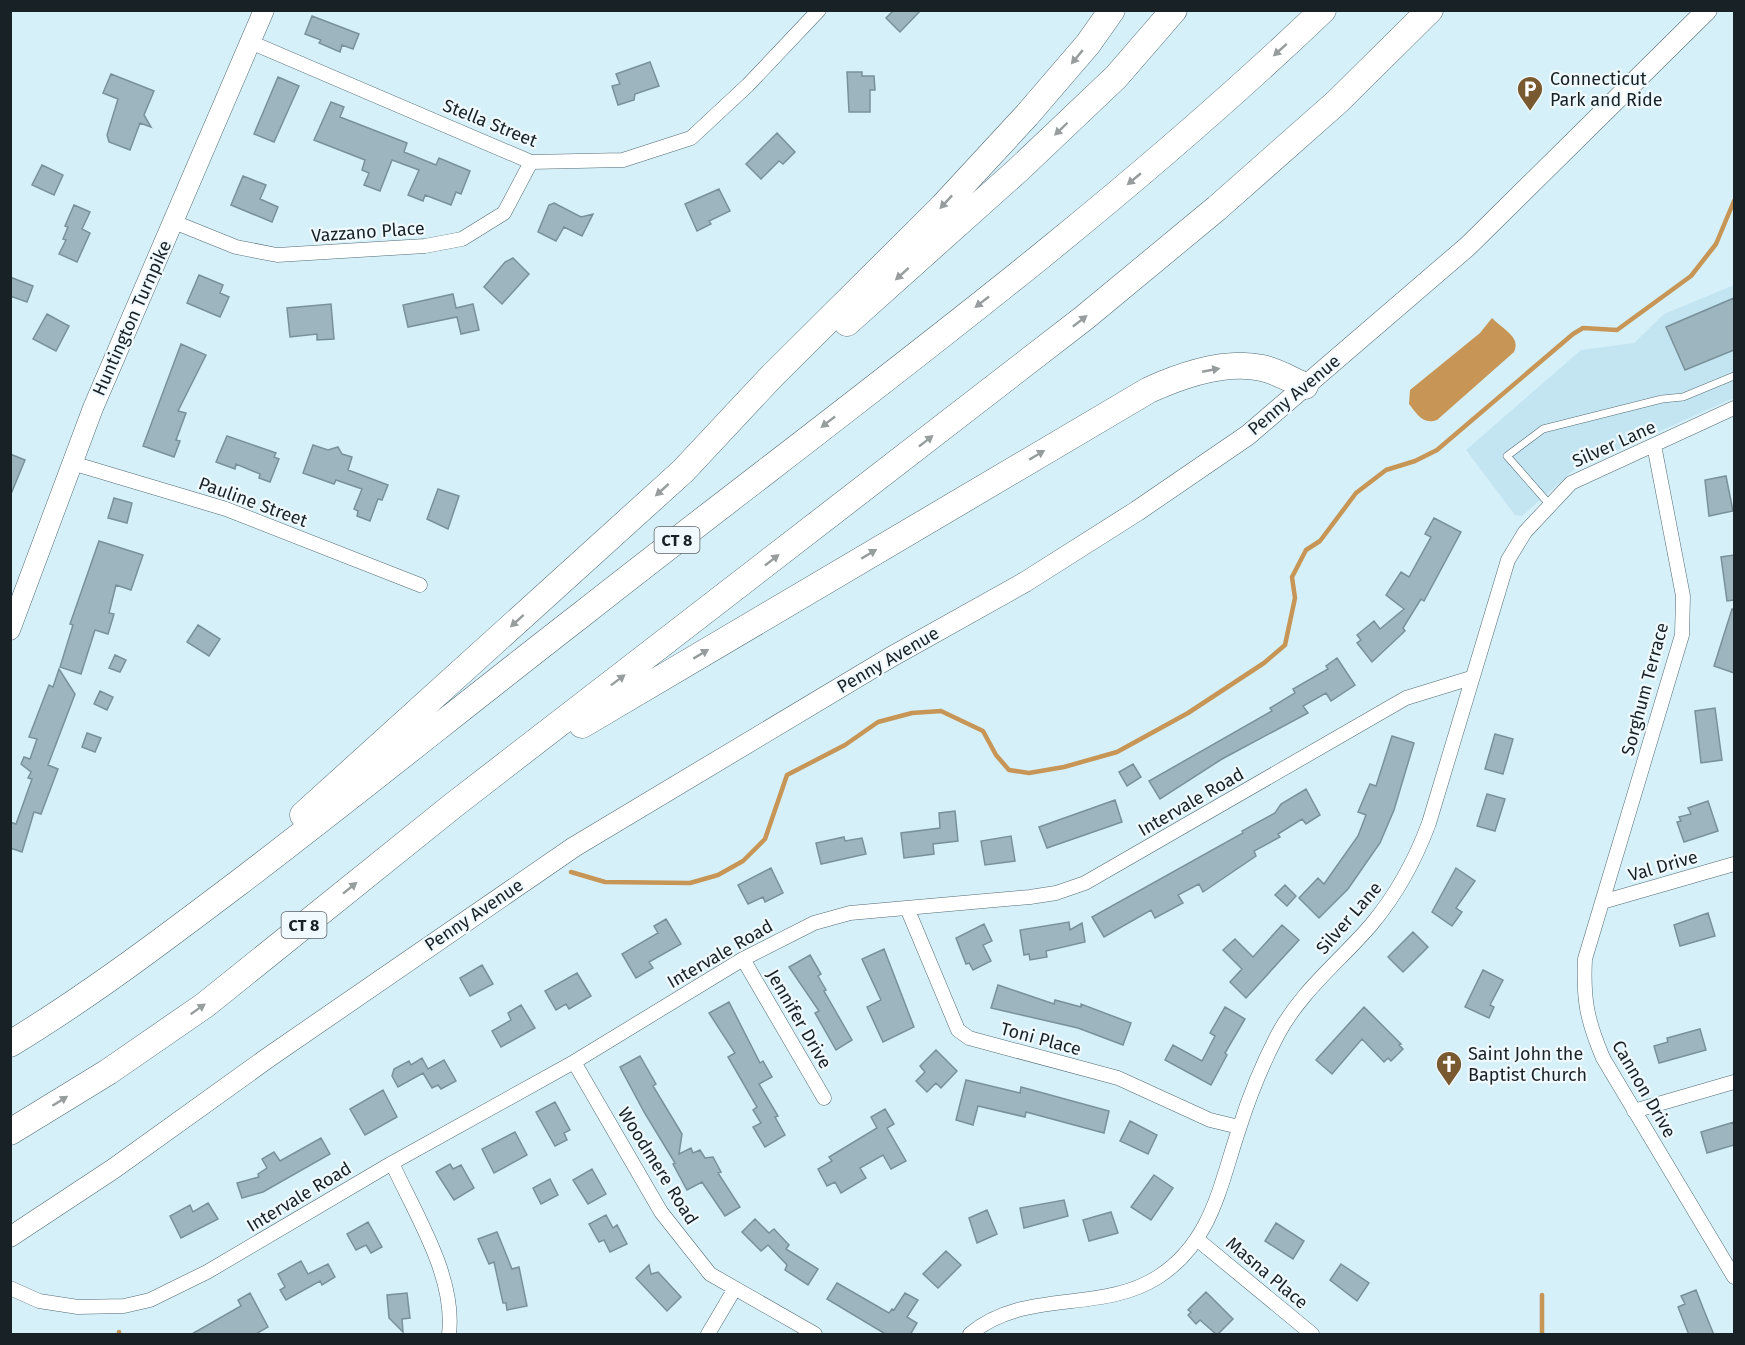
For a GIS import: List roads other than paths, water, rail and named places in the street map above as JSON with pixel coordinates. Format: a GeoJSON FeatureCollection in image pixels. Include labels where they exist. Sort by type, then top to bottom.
{"type":"FeatureCollection","features":[{"type":"Feature","properties":{"kind":"highway"},"geometry":{"type":"LineString","coordinates":[[683,471],[771,377],[996,148],[1061,76],[1112,10]]}},
{"type":"Feature","properties":{"kind":"highway"},"geometry":{"type":"LineString","coordinates":[[174,932],[1018,170],[1116,77],[1174,10]]}},
{"type":"Feature","properties":{"kind":"highway","name":"CT 8"},"geometry":{"type":"LineString","coordinates":[[10,1044],[50,1020],[174,932],[317,823],[1042,255],[1210,113],[1323,10]]}},
{"type":"Feature","properties":{"kind":"highway","name":"CT 8"},"geometry":{"type":"LineString","coordinates":[[10,1132],[108,1072],[205,1005],[455,804],[1093,310],[1217,208],[1320,117],[1430,10]]}},
{"type":"Feature","properties":{"kind":"highway"},"geometry":{"type":"LineString","coordinates":[[455,804],[518,772],[588,721],[1149,390],[1205,371],[1239,366],[1270,370],[1305,386]]}},
{"type":"Feature","properties":{"kind":"main road","name":"Huntington Turnpike"},"geometry":{"type":"LineString","coordinates":[[10,630],[72,463],[264,10]]}},
{"type":"Feature","properties":{"kind":"main road","name":"Penny Avenue"},"geometry":{"type":"LineString","coordinates":[[10,1237],[113,1169],[298,1037],[574,847],[891,657],[1025,582],[1137,511],[1239,441],[1468,246],[1707,10]]}},
{"type":"Feature","properties":{"kind":"street","name":"Stella Street"},"geometry":{"type":"LineString","coordinates":[[250,42],[531,162],[623,160],[692,138],[748,85],[819,10]]}},
{"type":"Feature","properties":{"kind":"street","name":"Vazzano Place"},"geometry":{"type":"LineString","coordinates":[[174,222],[236,247],[277,255],[425,246],[462,239],[504,213],[531,162]]}},
{"type":"Feature","properties":{"kind":"street","name":"Silver Lane"},"geometry":{"type":"LineString","coordinates":[[970,1335],[982,1325],[1020,1308],[1105,1298],[1136,1289],[1166,1270],[1198,1240],[1212,1212],[1239,1127],[1278,1035],[1296,1007],[1371,926],[1403,882],[1413,864],[1429,823],[1508,560],[1525,532],[1571,483],[1734,408]]}},
{"type":"Feature","properties":{"kind":"street","name":"Sorghum Terrace"},"geometry":{"type":"LineString","coordinates":[[1602,902],[1682,635],[1683,596],[1654,445]]}},
{"type":"Feature","properties":{"kind":"street","name":"Pauline Street"},"geometry":{"type":"LineString","coordinates":[[72,463],[226,509],[420,585]]}},
{"type":"Feature","properties":{"kind":"street","name":"Intervale Road"},"geometry":{"type":"LineString","coordinates":[[10,1287],[39,1300],[78,1307],[124,1306],[150,1300],[207,1272],[392,1163],[574,1062],[743,959],[814,922],[830,917],[907,908],[1030,897],[1056,893],[1085,883],[1406,698],[1471,678]]}},
{"type":"Feature","properties":{"kind":"street","name":"Val Drive"},"geometry":{"type":"LineString","coordinates":[[1602,902],[1734,864]]}},
{"type":"Feature","properties":{"kind":"street","name":"Cannon Drive"},"geometry":{"type":"LineString","coordinates":[[1602,902],[1585,959],[1584,989],[1588,1024],[1603,1058],[1734,1277]]}},
{"type":"Feature","properties":{"kind":"street","name":"Toni Place"},"geometry":{"type":"LineString","coordinates":[[907,908],[958,1030],[969,1038],[1118,1078],[1210,1120],[1239,1127]]}},
{"type":"Feature","properties":{"kind":"street","name":"Jennifer Drive"},"geometry":{"type":"LineString","coordinates":[[743,959],[824,1098]]}},
{"type":"Feature","properties":{"kind":"street","name":"Woodmere Road"},"geometry":{"type":"LineString","coordinates":[[574,1062],[661,1212],[710,1274],[815,1335]]}},
{"type":"Feature","properties":{"kind":"street"},"geometry":{"type":"LineString","coordinates":[[1634,1111],[1734,1082]]}},
{"type":"Feature","properties":{"kind":"street"},"geometry":{"type":"LineString","coordinates":[[392,1163],[442,1272],[449,1293],[449,1335]]}},
{"type":"Feature","properties":{"kind":"street","name":"Masna Place"},"geometry":{"type":"LineString","coordinates":[[1198,1240],[1312,1335]]}},
{"type":"Feature","properties":{"kind":"street"},"geometry":{"type":"LineString","coordinates":[[708,1335],[734,1290]]}},
{"type":"Feature","properties":{"kind":"lane"},"geometry":{"type":"LineString","coordinates":[[1550,505],[1507,456],[1543,429],[1662,399],[1683,397],[1734,376]]}},
{"type":"Feature","properties":{"kind":"waterway"},"geometry":{"type":"LineString","coordinates":[[571,872],[605,882],[690,883],[718,875],[743,861],[765,839],[787,775],[845,745],[878,722],[912,713],[941,711],[983,731],[996,755],[1009,770],[1029,773],[1064,767],[1117,752],[1188,713],[1264,663],[1285,645],[1295,598],[1292,577],[1306,550],[1320,541],[1356,493],[1386,470],[1415,461],[1437,450],[1573,334],[1583,328],[1617,330],[1691,276],[1716,244],[1734,201]]}},
{"type":"Feature","properties":{"kind":"waterway"},"geometry":{"type":"LineString","coordinates":[[1542,1295],[1542,1334]]}},
{"type":"Feature","properties":{"kind":"place","name":"Connecticut Park and Ride"},"geometry":{"type":"Point","coordinates":[1530,112]}},
{"type":"Feature","properties":{"kind":"place","name":"Saint John the Baptist Church"},"geometry":{"type":"Point","coordinates":[1449,1087]}}]}
